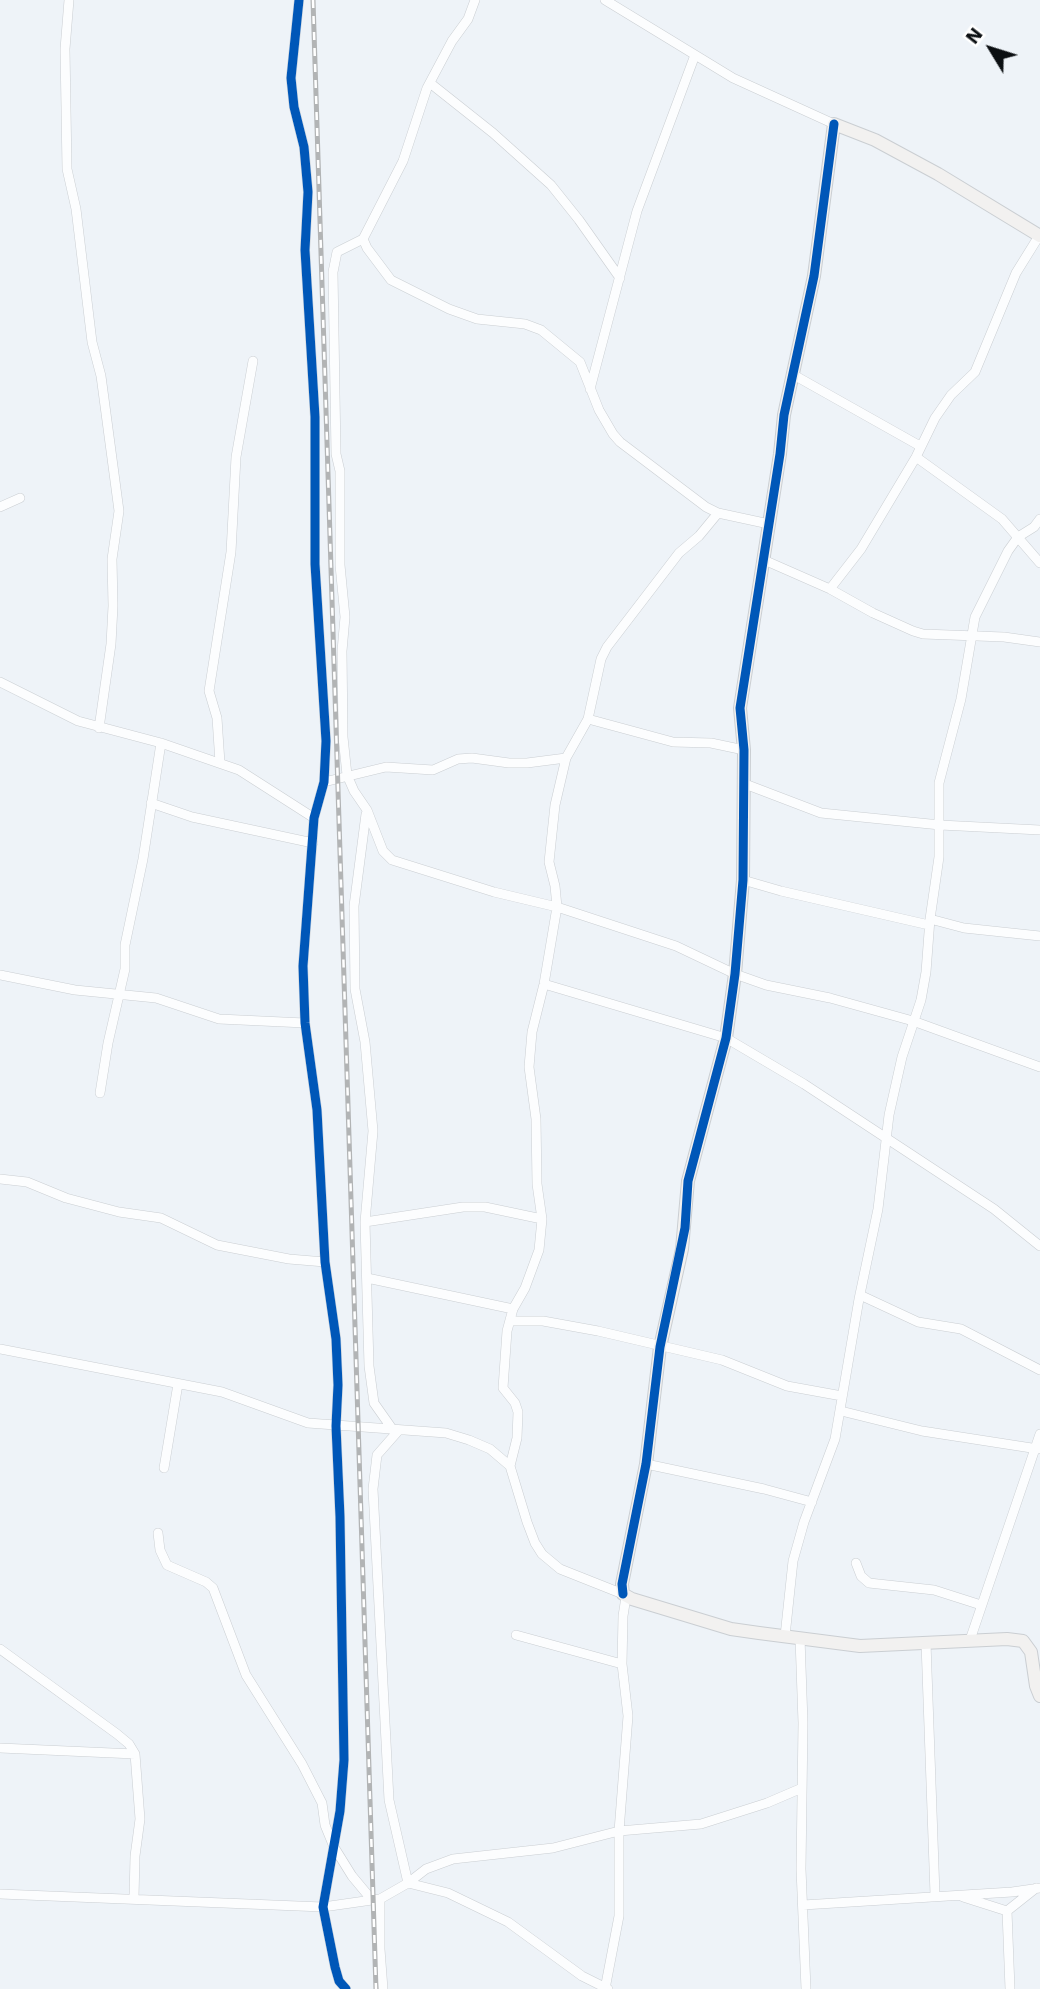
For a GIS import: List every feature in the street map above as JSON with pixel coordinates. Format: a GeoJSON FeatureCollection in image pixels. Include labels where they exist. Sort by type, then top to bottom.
{"type":"FeatureCollection","features":[{"type":"Feature","properties":{"kind":"street"},"geometry":{"type":"LineString","coordinates":[[69,0],[65,49],[67,169],[76,208],[92,342],[101,376],[119,511],[112,559],[111,644],[99,728]]}},
{"type":"Feature","properties":{"kind":"street"},"geometry":{"type":"LineString","coordinates":[[299,0],[291,78],[293,107],[304,147],[308,192],[305,250],[314,417],[315,564],[326,741],[324,782],[314,818],[303,966],[305,1023],[317,1110],[325,1262],[336,1339],[344,1760],[340,1811],[323,1907],[335,1967],[339,1981],[346,1989]]}},
{"type":"Feature","properties":{"kind":"street"},"geometry":{"type":"LineString","coordinates":[[475,0],[468,19],[452,41],[430,83],[403,161],[363,239],[337,252],[333,272],[336,454],[340,471],[340,565],[345,617],[342,651],[343,737],[347,775],[367,810],[383,850],[391,860],[494,892],[557,907],[676,946],[735,974],[766,985],[830,998],[913,1021],[1040,1067]]}},
{"type":"Feature","properties":{"kind":"street"},"geometry":{"type":"LineString","coordinates":[[605,0],[733,78],[876,140],[1040,236],[1016,273],[975,372],[951,395],[861,549],[830,589]]}},
{"type":"Feature","properties":{"kind":"street"},"geometry":{"type":"LineString","coordinates":[[590,391],[648,178],[695,55]]}},
{"type":"Feature","properties":{"kind":"street"},"geometry":{"type":"LineString","coordinates":[[430,83],[551,185],[620,278]]}},
{"type":"Feature","properties":{"kind":"street"},"geometry":{"type":"LineString","coordinates":[[408,1883],[448,1894],[508,1922],[582,1976],[606,1989],[619,1916],[619,1831],[628,1716],[622,1664],[625,1595],[622,1584],[646,1464],[660,1347],[684,1239],[688,1181],[726,1038],[735,974],[743,880],[745,784],[740,708],[784,415],[814,276],[834,124]]}},
{"type":"Feature","properties":{"kind":"street"},"geometry":{"type":"LineString","coordinates":[[363,239],[383,272],[400,285],[449,309],[477,319],[525,324],[541,330],[580,362],[590,391],[620,442],[686,494],[718,513],[769,524]]}},
{"type":"Feature","properties":{"kind":"street"},"geometry":{"type":"LineString","coordinates":[[220,764],[217,718],[209,691],[231,552],[236,457],[253,361]]}},
{"type":"Feature","properties":{"kind":"street"},"geometry":{"type":"LineString","coordinates":[[792,374],[920,446]]}},
{"type":"Feature","properties":{"kind":"street"},"geometry":{"type":"LineString","coordinates":[[916,457],[1002,519],[1040,563]]}},
{"type":"Feature","properties":{"kind":"street"},"geometry":{"type":"LineString","coordinates":[[0,507],[20,498]]}},
{"type":"Feature","properties":{"kind":"street"},"geometry":{"type":"LineString","coordinates":[[718,513],[699,536],[679,553],[607,647],[601,659],[588,719],[566,758],[555,805],[549,862],[557,907],[544,984],[532,1032],[529,1067],[537,1119],[537,1184],[542,1219],[539,1250],[510,1321],[503,1388],[515,1403],[518,1412],[517,1438],[510,1466],[535,1543],[542,1555],[560,1569],[625,1595],[732,1629],[860,1646],[1007,1639],[1027,1643],[1040,1696]]}},
{"type":"Feature","properties":{"kind":"street"},"geometry":{"type":"LineString","coordinates":[[785,1636],[793,1561],[804,1522],[835,1439],[841,1412],[860,1295],[878,1209],[889,1115],[921,1000],[939,857],[939,783],[961,699],[975,617],[999,566],[1018,537],[1034,527],[1040,519]]}},
{"type":"Feature","properties":{"kind":"street"},"geometry":{"type":"LineString","coordinates":[[764,561],[830,589],[913,631],[1040,642]]}},
{"type":"Feature","properties":{"kind":"street"},"geometry":{"type":"LineString","coordinates":[[0,682],[78,721],[161,744],[239,770],[314,818]]}},
{"type":"Feature","properties":{"kind":"street"},"geometry":{"type":"LineString","coordinates":[[588,719],[673,742],[711,743],[744,750]]}},
{"type":"Feature","properties":{"kind":"street"},"geometry":{"type":"LineString","coordinates":[[100,1093],[125,969],[125,946],[143,859],[161,744]]}},
{"type":"Feature","properties":{"kind":"street"},"geometry":{"type":"LineString","coordinates":[[324,782],[386,767],[433,770],[458,759],[509,763],[566,758]]}},
{"type":"Feature","properties":{"kind":"street"},"geometry":{"type":"LineString","coordinates":[[745,784],[821,813],[940,825],[1040,830]]}},
{"type":"Feature","properties":{"kind":"street"},"geometry":{"type":"LineString","coordinates":[[151,803],[192,817],[313,843]]}},
{"type":"Feature","properties":{"kind":"street"},"geometry":{"type":"LineString","coordinates":[[367,810],[354,906],[355,989],[365,1042],[373,1131],[365,1222],[369,1366],[374,1402],[396,1430]]}},
{"type":"Feature","properties":{"kind":"street"},"geometry":{"type":"LineString","coordinates":[[743,880],[804,897],[929,922],[1040,936]]}},
{"type":"Feature","properties":{"kind":"street"},"geometry":{"type":"LineString","coordinates":[[0,975],[75,990],[156,998],[219,1019],[305,1023]]}},
{"type":"Feature","properties":{"kind":"street"},"geometry":{"type":"LineString","coordinates":[[544,984],[726,1038],[804,1084],[994,1209],[1040,1246]]}},
{"type":"Feature","properties":{"kind":"street"},"geometry":{"type":"LineString","coordinates":[[0,1179],[27,1182],[66,1198],[119,1212],[161,1218],[217,1245],[289,1259],[325,1262]]}},
{"type":"Feature","properties":{"kind":"street"},"geometry":{"type":"LineString","coordinates":[[365,1222],[463,1207],[485,1207],[542,1219]]}},
{"type":"Feature","properties":{"kind":"street"},"geometry":{"type":"LineString","coordinates":[[367,1278],[513,1309]]}},
{"type":"Feature","properties":{"kind":"street"},"geometry":{"type":"LineString","coordinates":[[860,1295],[918,1322],[961,1329],[1040,1370]]}},
{"type":"Feature","properties":{"kind":"street"},"geometry":{"type":"LineString","coordinates":[[510,1321],[569,1325],[722,1360],[787,1386],[842,1396]]}},
{"type":"Feature","properties":{"kind":"street"},"geometry":{"type":"LineString","coordinates":[[0,1349],[222,1392],[308,1423],[446,1433],[490,1450],[510,1466]]}},
{"type":"Feature","properties":{"kind":"street"},"geometry":{"type":"LineString","coordinates":[[163,1468],[178,1384]]}},
{"type":"Feature","properties":{"kind":"street"},"geometry":{"type":"LineString","coordinates":[[841,1412],[922,1431],[1037,1449]]}},
{"type":"Feature","properties":{"kind":"street"},"geometry":{"type":"LineString","coordinates":[[396,1430],[377,1455],[373,1489],[389,1800],[408,1883]]}},
{"type":"Feature","properties":{"kind":"street"},"geometry":{"type":"LineString","coordinates":[[970,1640],[1040,1434]]}},
{"type":"Feature","properties":{"kind":"street"},"geometry":{"type":"LineString","coordinates":[[646,1464],[813,1502]]}},
{"type":"Feature","properties":{"kind":"street"},"geometry":{"type":"LineString","coordinates":[[158,1533],[160,1550],[167,1565],[206,1582],[213,1588],[246,1675],[302,1764],[322,1802],[325,1825],[334,1847],[352,1875],[376,1899],[383,1989]]}},
{"type":"Feature","properties":{"kind":"street"},"geometry":{"type":"LineString","coordinates":[[856,1563],[861,1576],[869,1583],[934,1590],[981,1605]]}},
{"type":"Feature","properties":{"kind":"street"},"geometry":{"type":"LineString","coordinates":[[516,1635],[622,1664]]}},
{"type":"Feature","properties":{"kind":"street"},"geometry":{"type":"LineString","coordinates":[[800,1638],[806,1989]]}},
{"type":"Feature","properties":{"kind":"street"},"geometry":{"type":"LineString","coordinates":[[926,1643],[935,1895]]}},
{"type":"Feature","properties":{"kind":"street"},"geometry":{"type":"LineString","coordinates":[[0,1649],[130,1744],[135,1754],[140,1819],[135,1856],[134,1899]]}},
{"type":"Feature","properties":{"kind":"street"},"geometry":{"type":"LineString","coordinates":[[0,1748],[135,1754]]}},
{"type":"Feature","properties":{"kind":"street"},"geometry":{"type":"LineString","coordinates":[[0,1894],[323,1907],[376,1899],[408,1883],[426,1869],[453,1859],[553,1848],[619,1831],[701,1825],[802,1788]]}},
{"type":"Feature","properties":{"kind":"street"},"geometry":{"type":"LineString","coordinates":[[803,1905],[1012,1892],[1038,1888]]}},
{"type":"Feature","properties":{"kind":"street"},"geometry":{"type":"LineString","coordinates":[[1007,1911],[1038,1888]]}},
{"type":"Feature","properties":{"kind":"street"},"geometry":{"type":"LineString","coordinates":[[955,1894],[1007,1911]]}},
{"type":"Feature","properties":{"kind":"street"},"geometry":{"type":"LineString","coordinates":[[1007,1911],[1010,1989]]}},
{"type":"Feature","properties":{"kind":"railway"},"geometry":{"type":"LineString","coordinates":[[313,0],[376,1989]]}},
{"type":"Feature","properties":{"kind":"cycle path"},"geometry":{"type":"LineString","coordinates":[[299,0],[291,78],[294,107],[304,147],[308,192],[305,250],[315,417],[315,564],[326,741],[324,782],[314,818],[303,966],[305,1023],[317,1110],[325,1262],[336,1339],[344,1760],[340,1811],[323,1907],[335,1967],[339,1981],[346,1989]]}},
{"type":"Feature","properties":{"kind":"cycle path"},"geometry":{"type":"LineString","coordinates":[[623,1594],[622,1584],[646,1464],[660,1347],[685,1228],[688,1181],[726,1038],[735,974],[743,880],[744,750],[740,708],[784,415],[814,276],[834,124]]}}]}
